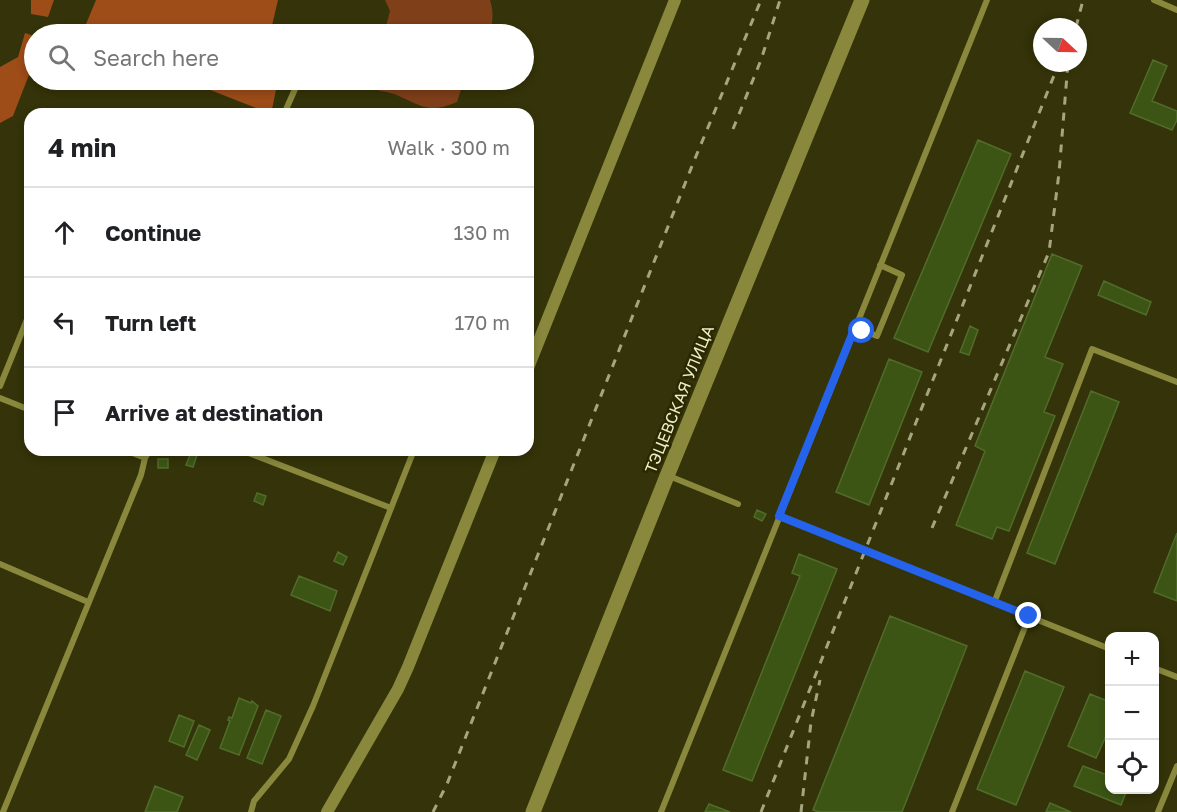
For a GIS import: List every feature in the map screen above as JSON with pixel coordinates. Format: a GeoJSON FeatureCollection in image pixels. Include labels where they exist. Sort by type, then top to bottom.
{"type":"FeatureCollection","features":[{"type":"Feature","properties":{"kind":"street"},"geometry":{"type":"LineString","coordinates":[[534,353],[675,0]]}},
{"type":"Feature","properties":{"kind":"street","name":"ТЭЦЕВСКАЯ УЛИЦА"},"geometry":{"type":"LineString","coordinates":[[533,812],[861,0]]}},
{"type":"Feature","properties":{"kind":"street"},"geometry":{"type":"LineString","coordinates":[[327,812],[398,689],[493,456]]}},
{"type":"Feature","properties":{"kind":"lane"},"geometry":{"type":"LineString","coordinates":[[661,812],[987,0]]}},
{"type":"Feature","properties":{"kind":"lane"},"geometry":{"type":"LineString","coordinates":[[1154,0],[1177,9]]}},
{"type":"Feature","properties":{"kind":"lane"},"geometry":{"type":"LineString","coordinates":[[286,108],[294,90]]}},
{"type":"Feature","properties":{"kind":"lane"},"geometry":{"type":"LineString","coordinates":[[855,327],[878,336],[902,275],[880,265]]}},
{"type":"Feature","properties":{"kind":"lane"},"geometry":{"type":"LineString","coordinates":[[0,386],[24,327]]}},
{"type":"Feature","properties":{"kind":"lane"},"geometry":{"type":"LineString","coordinates":[[994,603],[1092,349],[1177,382]]}},
{"type":"Feature","properties":{"kind":"lane"},"geometry":{"type":"LineString","coordinates":[[0,398],[24,408]]}},
{"type":"Feature","properties":{"kind":"lane"},"geometry":{"type":"LineString","coordinates":[[3,812],[141,475],[145,458],[140,456]]}},
{"type":"Feature","properties":{"kind":"lane"},"geometry":{"type":"LineString","coordinates":[[257,456],[391,508]]}},
{"type":"Feature","properties":{"kind":"lane"},"geometry":{"type":"LineString","coordinates":[[250,812],[254,801],[289,759],[321,687],[412,456]]}},
{"type":"Feature","properties":{"kind":"lane"},"geometry":{"type":"LineString","coordinates":[[668,476],[738,504]]}},
{"type":"Feature","properties":{"kind":"lane"},"geometry":{"type":"LineString","coordinates":[[779,516],[1105,647]]}},
{"type":"Feature","properties":{"kind":"lane"},"geometry":{"type":"LineString","coordinates":[[0,564],[88,602]]}},
{"type":"Feature","properties":{"kind":"lane"},"geometry":{"type":"LineString","coordinates":[[952,812],[1029,616]]}},
{"type":"Feature","properties":{"kind":"lane"},"geometry":{"type":"LineString","coordinates":[[1159,670],[1177,677]]}},
{"type":"Feature","properties":{"kind":"lane"},"geometry":{"type":"LineString","coordinates":[[1158,812],[1177,766]]}},
{"type":"Feature","properties":{"kind":"shaded area"},"geometry":{"type":"Polygon","coordinates":[[[31,0],[54,0],[48,17],[31,14],[31,0]]]}},
{"type":"Feature","properties":{"kind":"shaded area"},"geometry":{"type":"Polygon","coordinates":[[[96,0],[278,0],[272,24],[86,24],[96,0]]]}},
{"type":"Feature","properties":{"kind":"shaded area"},"geometry":{"type":"Polygon","coordinates":[[[385,0],[490,0],[492,22],[492,24],[387,24],[390,11],[385,0]]]}},
{"type":"Feature","properties":{"kind":"shaded area"},"geometry":{"type":"Polygon","coordinates":[[[24,36],[24,88],[13,116],[0,123],[0,67],[18,57],[24,36]]]}},
{"type":"Feature","properties":{"kind":"shaded area"},"geometry":{"type":"Polygon","coordinates":[[[210,90],[276,90],[272,108],[256,108],[210,90]]]}},
{"type":"Feature","properties":{"kind":"shaded area"},"geometry":{"type":"Polygon","coordinates":[[[377,90],[461,90],[457,102],[434,108],[422,106],[395,94],[377,90]]]}},
{"type":"Feature","properties":{"kind":"building"},"geometry":{"type":"Polygon","coordinates":[[[1153,60],[1167,66],[1152,101],[1177,111],[1177,120],[1172,130],[1130,113],[1153,60]]]}},
{"type":"Feature","properties":{"kind":"building"},"geometry":{"type":"Polygon","coordinates":[[[978,140],[1011,154],[928,352],[894,338],[978,140]]]}},
{"type":"Feature","properties":{"kind":"building"},"geometry":{"type":"Polygon","coordinates":[[[1052,254],[1082,266],[1045,357],[1063,364],[1044,412],[1055,416],[1009,531],[997,527],[992,539],[956,525],[985,451],[975,446],[1052,254]]]}},
{"type":"Feature","properties":{"kind":"building"},"geometry":{"type":"Polygon","coordinates":[[[1104,281],[1151,302],[1146,315],[1098,295],[1104,281]]]}},
{"type":"Feature","properties":{"kind":"building"},"geometry":{"type":"Polygon","coordinates":[[[970,326],[978,330],[969,355],[960,352],[970,326]]]}},
{"type":"Feature","properties":{"kind":"building"},"geometry":{"type":"Polygon","coordinates":[[[889,359],[922,372],[869,505],[836,492],[889,359]]]}},
{"type":"Feature","properties":{"kind":"building"},"geometry":{"type":"Polygon","coordinates":[[[1091,391],[1119,402],[1055,564],[1027,553],[1091,391]]]}},
{"type":"Feature","properties":{"kind":"building"},"geometry":{"type":"Polygon","coordinates":[[[190,456],[197,456],[193,467],[186,465],[190,456]]]}},
{"type":"Feature","properties":{"kind":"building"},"geometry":{"type":"Polygon","coordinates":[[[158,459],[168,459],[168,468],[158,468],[158,459]]]}},
{"type":"Feature","properties":{"kind":"building"},"geometry":{"type":"Polygon","coordinates":[[[257,493],[266,496],[263,505],[254,501],[257,493]]]}},
{"type":"Feature","properties":{"kind":"building"},"geometry":{"type":"Polygon","coordinates":[[[757,510],[766,514],[762,521],[754,517],[757,510]]]}},
{"type":"Feature","properties":{"kind":"building"},"geometry":{"type":"Polygon","coordinates":[[[1177,533],[1177,601],[1154,592],[1177,533]]]}},
{"type":"Feature","properties":{"kind":"building"},"geometry":{"type":"Polygon","coordinates":[[[338,552],[347,557],[343,565],[334,561],[338,552]]]}},
{"type":"Feature","properties":{"kind":"building"},"geometry":{"type":"Polygon","coordinates":[[[799,554],[837,569],[752,781],[723,770],[800,576],[792,573],[799,554]]]}},
{"type":"Feature","properties":{"kind":"building"},"geometry":{"type":"Polygon","coordinates":[[[299,576],[337,591],[330,611],[291,595],[299,576]]]}},
{"type":"Feature","properties":{"kind":"building"},"geometry":{"type":"Polygon","coordinates":[[[890,616],[967,646],[902,812],[819,812],[813,810],[890,616]]]}},
{"type":"Feature","properties":{"kind":"building"},"geometry":{"type":"Polygon","coordinates":[[[1025,671],[1064,687],[1016,805],[977,789],[1025,671]]]}},
{"type":"Feature","properties":{"kind":"building"},"geometry":{"type":"Polygon","coordinates":[[[1090,694],[1105,700],[1105,738],[1096,758],[1068,746],[1090,694]]]}},
{"type":"Feature","properties":{"kind":"building"},"geometry":{"type":"Polygon","coordinates":[[[239,698],[251,703],[252,701],[258,706],[239,755],[220,748],[230,721],[229,717],[232,718],[239,698]]]}},
{"type":"Feature","properties":{"kind":"building"},"geometry":{"type":"Polygon","coordinates":[[[266,710],[281,716],[262,764],[247,758],[266,710]]]}},
{"type":"Feature","properties":{"kind":"building"},"geometry":{"type":"Polygon","coordinates":[[[179,715],[194,721],[184,747],[169,741],[179,715]]]}},
{"type":"Feature","properties":{"kind":"building"},"geometry":{"type":"Polygon","coordinates":[[[199,725],[210,730],[197,760],[186,755],[199,725]]]}},
{"type":"Feature","properties":{"kind":"building"},"geometry":{"type":"Polygon","coordinates":[[[1083,766],[1105,774],[1105,794],[1125,794],[1121,805],[1074,786],[1083,766]]]}},
{"type":"Feature","properties":{"kind":"building"},"geometry":{"type":"Polygon","coordinates":[[[155,786],[183,797],[177,812],[145,812],[155,786]]]}},
{"type":"Feature","properties":{"kind":"building"},"geometry":{"type":"Polygon","coordinates":[[[1050,803],[1071,812],[1046,812],[1050,803]]]}},
{"type":"Feature","properties":{"kind":"building"},"geometry":{"type":"Polygon","coordinates":[[[709,804],[730,812],[705,812],[709,804]]]}},
{"type":"Feature","properties":{"kind":"railway"},"geometry":{"type":"LineString","coordinates":[[433,812],[447,784],[694,161],[761,0]]}},
{"type":"Feature","properties":{"kind":"railway"},"geometry":{"type":"LineString","coordinates":[[733,129],[761,60],[780,0]]}},
{"type":"Feature","properties":{"kind":"railway"},"geometry":{"type":"LineString","coordinates":[[1078,18],[1083,0]]}},
{"type":"Feature","properties":{"kind":"railway"},"geometry":{"type":"LineString","coordinates":[[761,812],[1055,72]]}},
{"type":"Feature","properties":{"kind":"railway"},"geometry":{"type":"LineString","coordinates":[[932,528],[1049,252],[1059,173],[1067,72]]}},
{"type":"Feature","properties":{"kind":"railway"},"geometry":{"type":"LineString","coordinates":[[801,812],[811,722],[820,680]]}},
{"type":"Feature","properties":{"kind":"route"},"geometry":{"type":"LineString","coordinates":[[862,331],[855,327],[779,516],[1029,616]]}}]}
